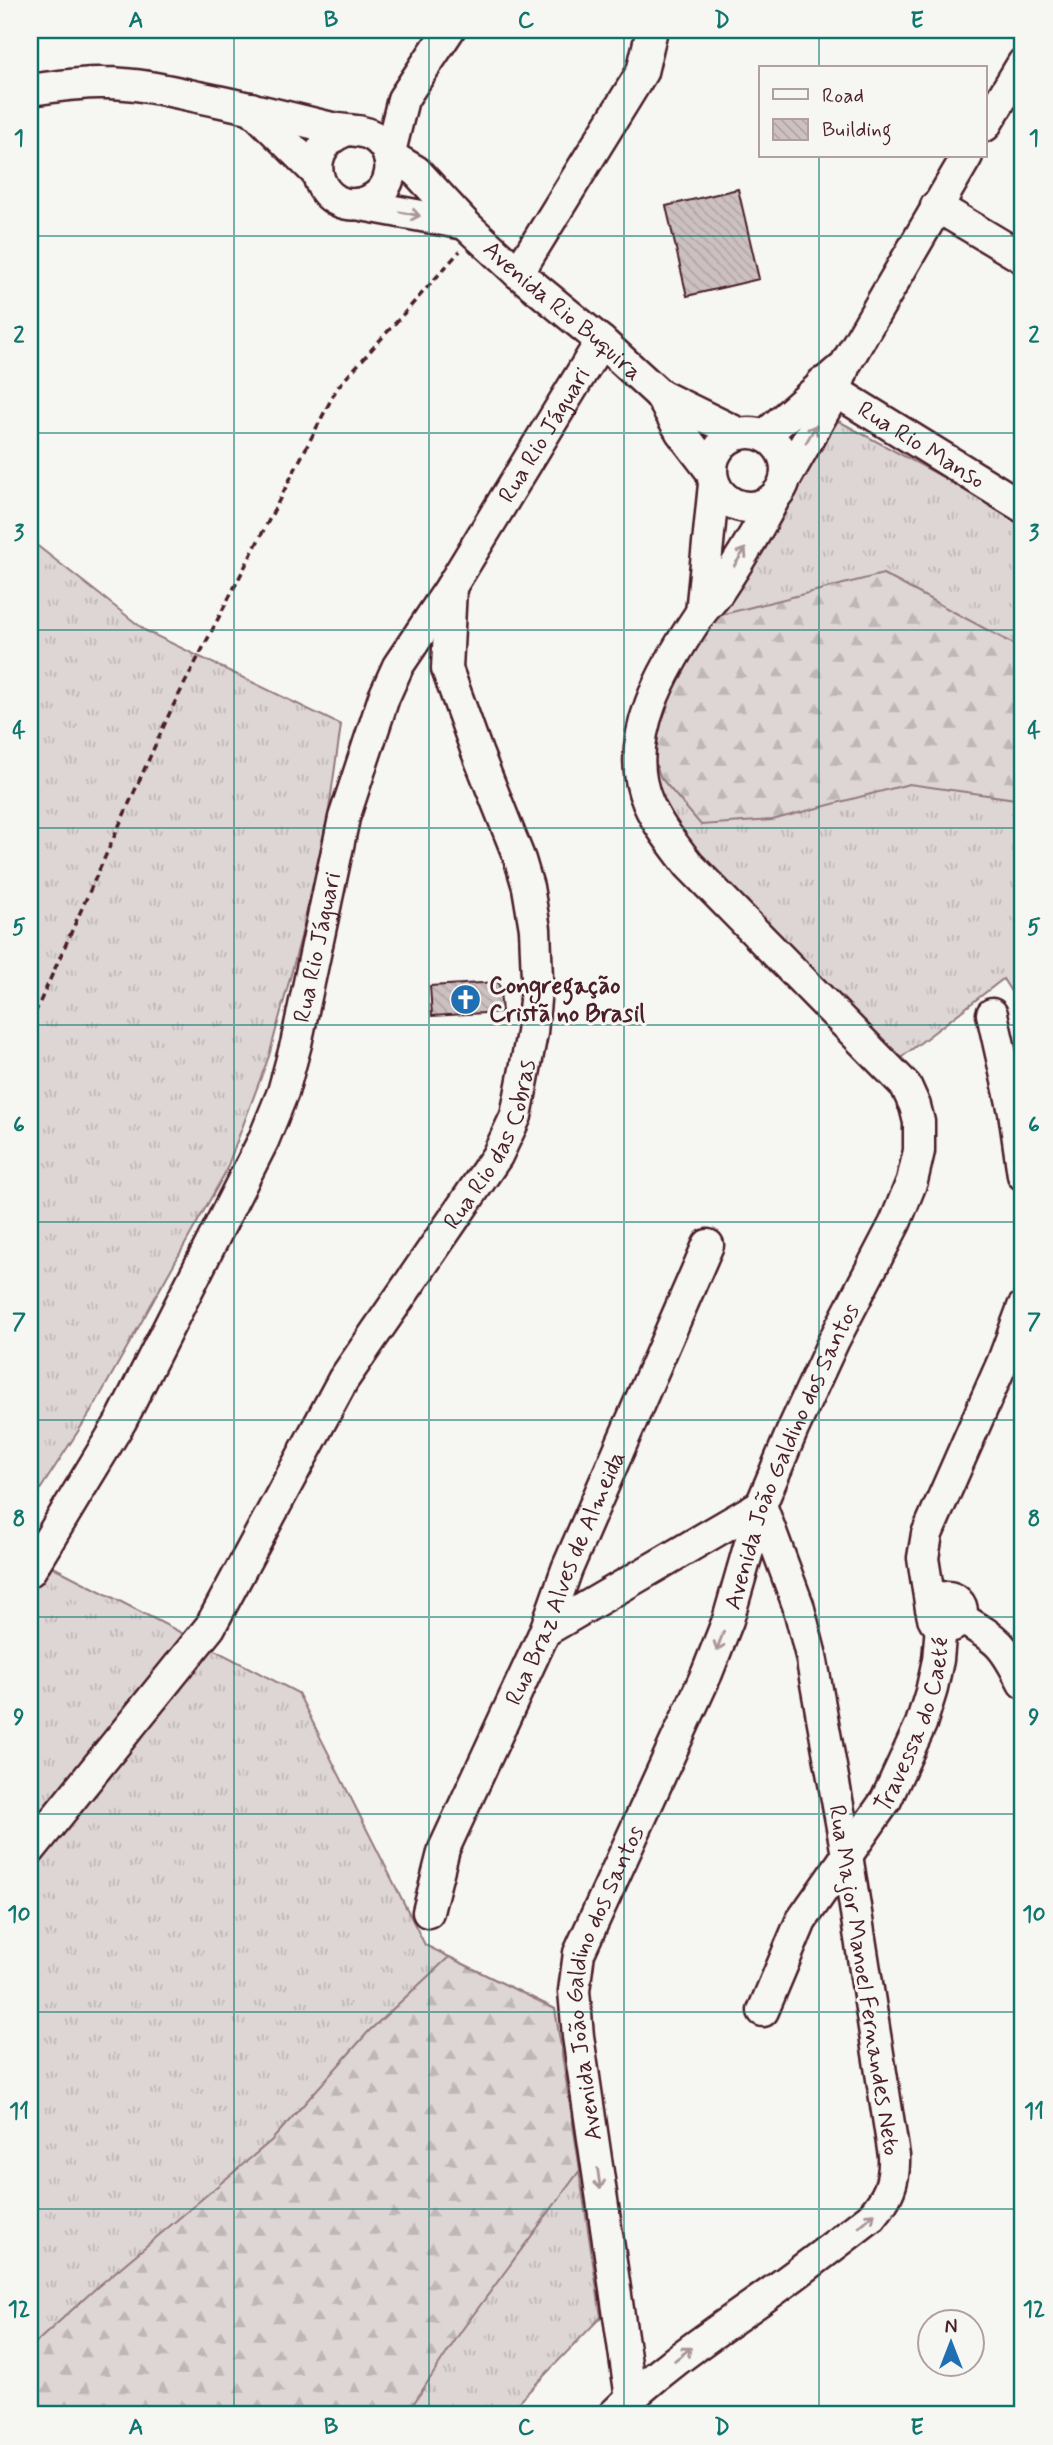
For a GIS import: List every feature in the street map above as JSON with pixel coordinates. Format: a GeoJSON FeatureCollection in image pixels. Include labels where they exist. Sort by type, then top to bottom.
{"type":"FeatureCollection","features":[{"type":"Feature","properties":{"kind":"street"},"geometry":{"type":"LineString","coordinates":[[356,204],[377,196],[385,187],[403,99],[449,30]]}},
{"type":"Feature","properties":{"kind":"street"},"geometry":{"type":"LineString","coordinates":[[517,273],[642,72],[652,30]]}},
{"type":"Feature","properties":{"kind":"street"},"geometry":{"type":"LineString","coordinates":[[986,124],[1023,63]]}},
{"type":"Feature","properties":{"kind":"street"},"geometry":{"type":"LineString","coordinates":[[30,90],[103,83],[160,89],[349,131],[365,132],[384,145],[389,157]]}},
{"type":"Feature","properties":{"kind":"street"},"geometry":{"type":"LineString","coordinates":[[317,173],[317,161],[328,140],[349,131],[403,99]]}},
{"type":"Feature","properties":{"kind":"street"},"geometry":{"type":"LineString","coordinates":[[251,108],[317,173],[327,192],[345,203],[470,229]]}},
{"type":"Feature","properties":{"kind":"street","name":"Avenida Rio Buquira"},"geometry":{"type":"LineString","coordinates":[[389,157],[416,171],[470,229],[517,273],[601,341],[660,395]]}},
{"type":"Feature","properties":{"kind":"street"},"geometry":{"type":"LineString","coordinates":[[701,613],[713,459],[719,447],[728,439],[752,435],[834,380],[966,158]]}},
{"type":"Feature","properties":{"kind":"street"},"geometry":{"type":"LineString","coordinates":[[936,206],[1023,257]]}},
{"type":"Feature","properties":{"kind":"street","name":"Rua Rio Jáguari"},"geometry":{"type":"LineString","coordinates":[[34,1564],[121,1421],[263,1141],[283,1092],[296,1044],[344,818],[370,734],[398,666],[451,587],[601,341]]}},
{"type":"Feature","properties":{"kind":"street","name":"Avenida João Galdino dos Santos"},"geometry":{"type":"LineString","coordinates":[[622,2406],[578,2036],[574,1991],[579,1954],[708,1673],[728,1620],[761,1505],[834,1340],[895,1223],[912,1181],[919,1151],[919,1122],[906,1086],[689,865],[665,834],[647,801],[640,772],[639,744],[645,718],[659,684],[781,487],[834,380]]}},
{"type":"Feature","properties":{"kind":"street","name":"Rua Rio Manso"},"geometry":{"type":"LineString","coordinates":[[834,380],[1023,507]]}},
{"type":"Feature","properties":{"kind":"street"},"geometry":{"type":"LineString","coordinates":[[660,395],[752,435],[775,442],[786,464],[781,487],[765,505],[741,507],[729,503],[720,494],[713,477],[681,432],[660,395]]}},
{"type":"Feature","properties":{"kind":"street","name":"Rua Rio das Cobras"},"geometry":{"type":"LineString","coordinates":[[30,1850],[159,1693],[220,1611],[293,1468],[343,1380],[497,1156],[516,1116],[532,1032],[537,978],[535,929],[520,860],[447,669],[451,587]]}},
{"type":"Feature","properties":{"kind":"street"},"geometry":{"type":"LineString","coordinates":[[398,666],[447,669]]}},
{"type":"Feature","properties":{"kind":"street"},"geometry":{"type":"LineString","coordinates":[[992,1014],[1014,1112],[1023,1175]]}},
{"type":"Feature","properties":{"kind":"street","name":"Rua Braz Alves de Almeida"},"geometry":{"type":"LineString","coordinates":[[428,1912],[444,1849],[545,1631],[567,1569],[708,1245]]}},
{"type":"Feature","properties":{"kind":"street"},"geometry":{"type":"LineString","coordinates":[[1023,1307],[1003,1361],[927,1534],[923,1549],[924,1567],[945,1613],[998,1641],[1007,1652],[1023,1683]]}},
{"type":"Feature","properties":{"kind":"street"},"geometry":{"type":"LineString","coordinates":[[545,1631],[761,1505]]}},
{"type":"Feature","properties":{"kind":"street","name":"Rua Major Manoel Fernandes Neto"},"geometry":{"type":"LineString","coordinates":[[622,2406],[688,2350],[750,2308],[871,2217],[884,2203],[895,2175],[847,1855],[811,1656],[798,1605],[761,1505]]}},
{"type":"Feature","properties":{"kind":"street","name":"Travessa do Caeté"},"geometry":{"type":"LineString","coordinates":[[763,2011],[801,1921],[886,1800],[921,1724],[938,1660],[945,1613]]}},
{"type":"Feature","properties":{"kind":"path"},"geometry":{"type":"LineString","coordinates":[[30,1024],[171,710],[337,388],[470,229]]}},
{"type":"Feature","properties":{"kind":"green space"},"geometry":{"type":"Polygon","coordinates":[[[831,417],[1023,520],[1023,1010],[1003,979],[898,1060],[685,851],[657,804],[646,745],[668,676],[831,417]]]}},
{"type":"Feature","properties":{"kind":"green space"},"geometry":{"type":"Polygon","coordinates":[[[30,540],[146,631],[341,725],[328,816],[301,937],[269,1056],[225,1173],[92,1410],[30,1505],[30,540]]]}},
{"type":"Feature","properties":{"kind":"green space"},"geometry":{"type":"Polygon","coordinates":[[[883,574],[1023,649],[1023,800],[909,784],[772,820],[701,825],[661,778],[642,730],[704,619],[883,574]]]}},
{"type":"Feature","properties":{"kind":"green space"},"geometry":{"type":"Polygon","coordinates":[[[30,1555],[298,1693],[425,1945],[555,2009],[601,2317],[506,2415],[30,2415],[30,1555]]]}},
{"type":"Feature","properties":{"kind":"green space"},"geometry":{"type":"Polygon","coordinates":[[[449,1957],[555,2009],[580,2170],[462,2330],[406,2415],[30,2415],[30,2348],[95,2289],[272,2140],[369,2031],[449,1957]]]}},
{"type":"Feature","properties":{"kind":"building"},"geometry":{"type":"Polygon","coordinates":[[[738,189],[759,279],[687,296],[666,206],[738,189]]]}},
{"type":"Feature","properties":{"kind":"building","name":"Congregação Cristã no Brasil"},"geometry":{"type":"Polygon","coordinates":[[[499,982],[502,1012],[432,1016],[430,986],[499,982]]]}},
{"type":"Feature","properties":{"kind":"place","name":"Congregação Cristã no Brasil"},"geometry":{"type":"Point","coordinates":[466,999]}}]}
